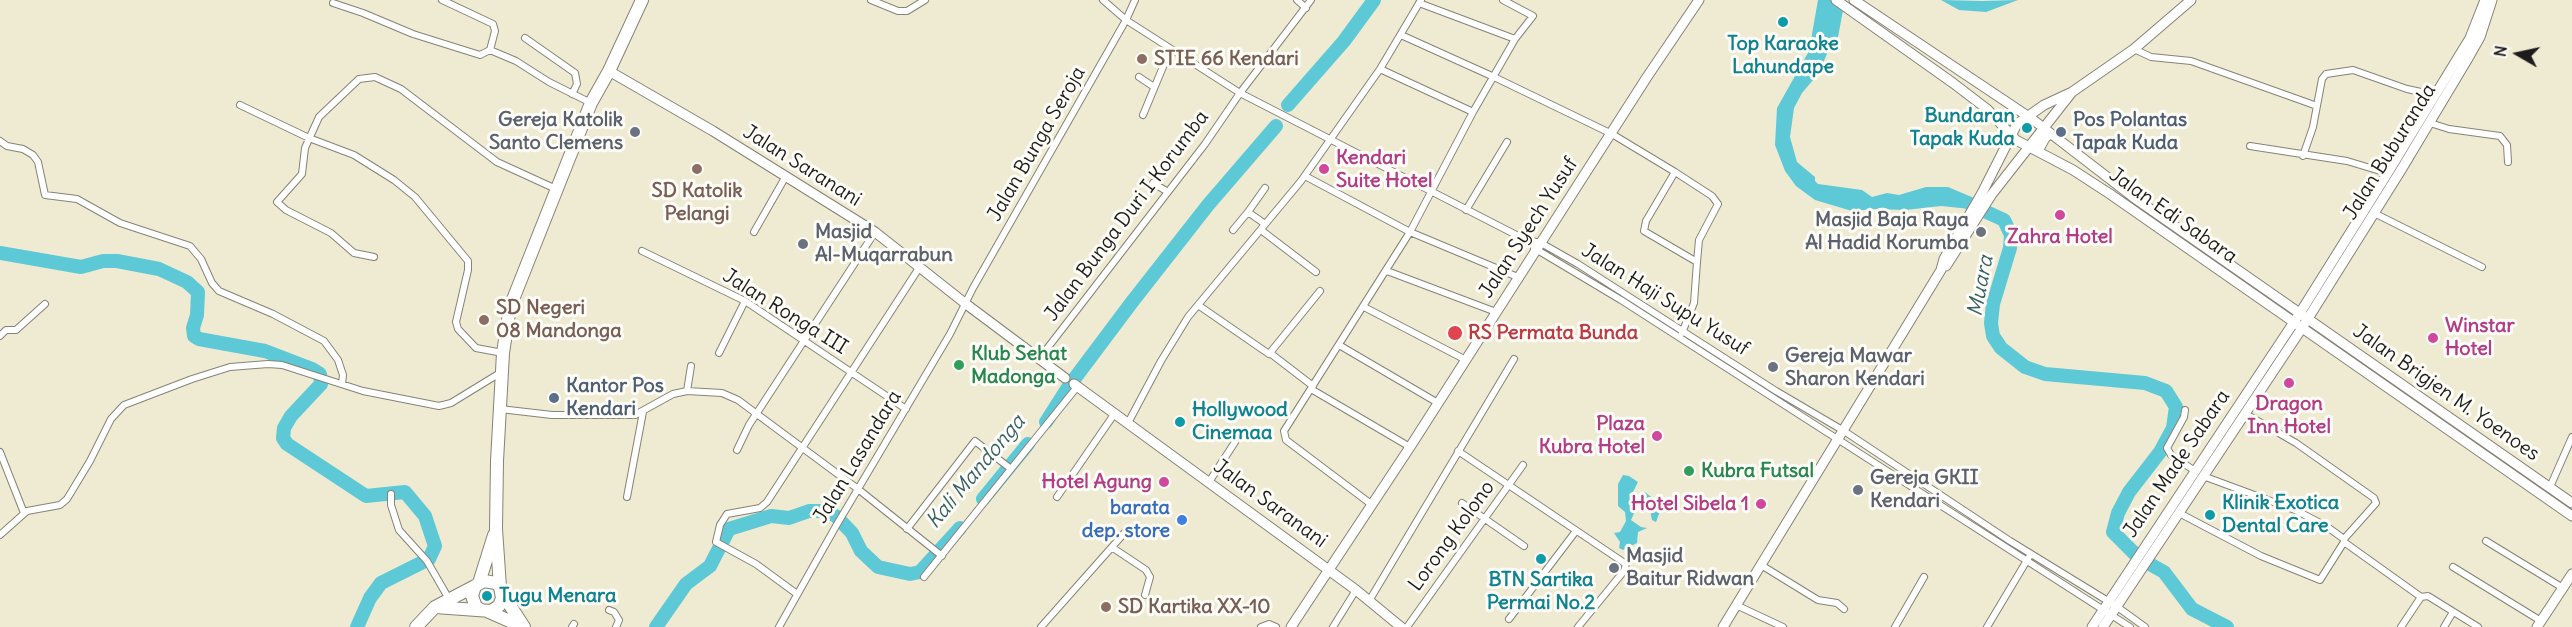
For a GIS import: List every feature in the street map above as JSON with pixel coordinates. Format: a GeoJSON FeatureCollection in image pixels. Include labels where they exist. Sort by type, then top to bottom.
{"type":"FeatureCollection","features":[{"type":"Feature","properties":{"kind":"highway"},"geometry":{"type":"LineString","coordinates":[[435,607],[484,611],[499,606],[501,590],[496,529],[499,409],[502,353],[513,297],[591,103],[609,71],[642,0]]}},
{"type":"Feature","properties":{"kind":"highway"},"geometry":{"type":"LineString","coordinates":[[496,529],[471,596],[476,607],[523,627]]}},
{"type":"Feature","properties":{"kind":"highway"},"geometry":{"type":"LineString","coordinates":[[416,627],[435,607],[477,584],[490,581],[501,590],[523,627]]}},
{"type":"Feature","properties":{"kind":"street"},"geometry":{"type":"LineString","coordinates":[[333,3],[413,34],[480,55],[490,50],[495,31],[493,24],[442,0]]}},
{"type":"Feature","properties":{"kind":"street"},"geometry":{"type":"LineString","coordinates":[[871,0],[898,11],[907,10],[925,0]]}},
{"type":"Feature","properties":{"kind":"street","name":"Jalan Haji Supu Yusuf"},"geometry":{"type":"LineString","coordinates":[[1102,0],[1126,20],[1170,50],[1240,93],[1528,241],[1683,331],[1776,391],[1844,431],[2029,557]]}},
{"type":"Feature","properties":{"kind":"street","name":"Jalan Bunga Seroja"},"geometry":{"type":"LineString","coordinates":[[966,304],[1126,20],[1135,0]]}},
{"type":"Feature","properties":{"kind":"street"},"geometry":{"type":"LineString","coordinates":[[1297,0],[1306,8]]}},
{"type":"Feature","properties":{"kind":"street","name":"Jalan Bunga Duri I Korumba"},"geometry":{"type":"LineString","coordinates":[[1039,358],[1168,192],[1311,0]]}},
{"type":"Feature","properties":{"kind":"street"},"geometry":{"type":"LineString","coordinates":[[1371,504],[1286,440],[1285,428],[1387,271],[1473,112],[1515,39],[1533,16],[1503,0]]}},
{"type":"Feature","properties":{"kind":"street","name":"Jalan Syech Yusuf"},"geometry":{"type":"LineString","coordinates":[[1291,627],[1699,0]]}},
{"type":"Feature","properties":{"kind":"street","name":"Jalan Edi Sabara"},"geometry":{"type":"LineString","coordinates":[[1836,0],[1979,103],[2011,136],[2073,170],[2110,194],[2302,328]]}},
{"type":"Feature","properties":{"kind":"street"},"geometry":{"type":"LineString","coordinates":[[1986,196],[2019,121],[2072,92],[2134,49],[2191,0]]}},
{"type":"Feature","properties":{"kind":"street","name":"Jalan Buburanda"},"geometry":{"type":"LineString","coordinates":[[2304,315],[2470,38],[2485,0]]}},
{"type":"Feature","properties":{"kind":"street","name":"Jalan Buburanda"},"geometry":{"type":"LineString","coordinates":[[2304,315],[2374,213],[2430,123],[2480,37],[2492,0]]}},
{"type":"Feature","properties":{"kind":"street"},"geometry":{"type":"LineString","coordinates":[[1128,423],[1168,348],[1198,305],[1305,176],[1380,69],[1420,2],[1515,39]]}},
{"type":"Feature","properties":{"kind":"street","name":"Jalan Edi Sabara"},"geometry":{"type":"LineString","coordinates":[[1857,2],[2026,116],[2133,197],[2304,315]]}},
{"type":"Feature","properties":{"kind":"street"},"geometry":{"type":"LineString","coordinates":[[1401,35],[1612,134],[1712,196],[1718,203],[1699,240],[1694,303],[1679,337]]}},
{"type":"Feature","properties":{"kind":"street"},"geometry":{"type":"LineString","coordinates":[[525,38],[576,73],[577,84],[572,94]]}},
{"type":"Feature","properties":{"kind":"street"},"geometry":{"type":"LineString","coordinates":[[2134,49],[2151,57],[2191,61],[2317,106]]}},
{"type":"Feature","properties":{"kind":"street"},"geometry":{"type":"LineString","coordinates":[[490,50],[516,61],[591,103]]}},
{"type":"Feature","properties":{"kind":"street"},"geometry":{"type":"LineString","coordinates":[[1143,115],[1170,50]]}},
{"type":"Feature","properties":{"kind":"street"},"geometry":{"type":"LineString","coordinates":[[1380,69],[1473,112]]}},
{"type":"Feature","properties":{"kind":"street"},"geometry":{"type":"LineString","coordinates":[[2303,156],[2313,127],[2324,75],[2346,69],[2435,95]]}},
{"type":"Feature","properties":{"kind":"street","name":"Jalan Saranani"},"geometry":{"type":"LineString","coordinates":[[609,71],[786,176],[875,232],[1075,386],[1329,570],[1401,627]]}},
{"type":"Feature","properties":{"kind":"street"},"geometry":{"type":"LineString","coordinates":[[374,257],[354,254],[329,231],[278,204],[279,199],[302,174],[305,148],[319,117],[355,81],[375,77],[401,89],[497,162],[556,189]]}},
{"type":"Feature","properties":{"kind":"street"},"geometry":{"type":"LineString","coordinates":[[1139,77],[1154,87]]}},
{"type":"Feature","properties":{"kind":"street"},"geometry":{"type":"LineString","coordinates":[[1723,627],[1839,440],[1941,270],[1944,259],[1986,196],[2072,92]]}},
{"type":"Feature","properties":{"kind":"street"},"geometry":{"type":"LineString","coordinates":[[240,105],[309,138],[363,160],[415,197],[468,261],[456,322],[458,329],[476,348],[502,353]]}},
{"type":"Feature","properties":{"kind":"street"},"geometry":{"type":"LineString","coordinates":[[2430,123],[2449,129],[2500,136],[2507,145],[2508,162]]}},
{"type":"Feature","properties":{"kind":"street"},"geometry":{"type":"LineString","coordinates":[[2038,151],[2044,138],[2050,134]]}},
{"type":"Feature","properties":{"kind":"street"},"geometry":{"type":"LineString","coordinates":[[0,141],[7,146],[23,149],[33,154],[38,162],[45,195],[77,199],[120,223],[190,246],[201,259],[212,284],[219,291],[273,314],[324,340],[338,360],[343,375],[342,384]]}},
{"type":"Feature","properties":{"kind":"street"},"geometry":{"type":"LineString","coordinates":[[1466,210],[1507,142]]}},
{"type":"Feature","properties":{"kind":"street"},"geometry":{"type":"LineString","coordinates":[[2250,146],[2347,161],[2387,173]]}},
{"type":"Feature","properties":{"kind":"street"},"geometry":{"type":"LineString","coordinates":[[1675,172],[1646,221],[1644,231],[1697,262]]}},
{"type":"Feature","properties":{"kind":"street"},"geometry":{"type":"LineString","coordinates":[[754,232],[786,176]]}},
{"type":"Feature","properties":{"kind":"street"},"geometry":{"type":"LineString","coordinates":[[1305,176],[1410,232],[1520,278]]}},
{"type":"Feature","properties":{"kind":"street"},"geometry":{"type":"LineString","coordinates":[[1153,183],[1168,192]]}},
{"type":"Feature","properties":{"kind":"street"},"geometry":{"type":"LineString","coordinates":[[1233,230],[1265,188]]}},
{"type":"Feature","properties":{"kind":"street"},"geometry":{"type":"LineString","coordinates":[[1248,212],[1316,272]]}},
{"type":"Feature","properties":{"kind":"street"},"geometry":{"type":"LineString","coordinates":[[2374,213],[2482,267]]}},
{"type":"Feature","properties":{"kind":"street"},"geometry":{"type":"LineString","coordinates":[[737,450],[742,436],[875,232]]}},
{"type":"Feature","properties":{"kind":"street","name":"Jalan Haji Supu Yusuf"},"geometry":{"type":"LineString","coordinates":[[1538,247],[1839,440],[2110,608],[2145,627]]}},
{"type":"Feature","properties":{"kind":"street","name":"Jalan Ronga III"},"geometry":{"type":"LineString","coordinates":[[642,251],[745,301],[906,409]]}},
{"type":"Feature","properties":{"kind":"street"},"geometry":{"type":"LineString","coordinates":[[797,594],[715,538],[725,516],[764,506],[919,268]]}},
{"type":"Feature","properties":{"kind":"street"},"geometry":{"type":"LineString","coordinates":[[1387,271],[1496,312]]}},
{"type":"Feature","properties":{"kind":"street"},"geometry":{"type":"LineString","coordinates":[[1270,353],[1320,291]]}},
{"type":"Feature","properties":{"kind":"street"},"geometry":{"type":"LineString","coordinates":[[718,353],[745,301]]}},
{"type":"Feature","properties":{"kind":"street"},"geometry":{"type":"LineString","coordinates":[[0,336],[6,330],[16,330],[45,304]]}},
{"type":"Feature","properties":{"kind":"street","name":"Jalan Lasandara"},"geometry":{"type":"LineString","coordinates":[[779,627],[966,304]]}},
{"type":"Feature","properties":{"kind":"street"},"geometry":{"type":"LineString","coordinates":[[1198,305],[1264,352],[1270,353],[1312,388],[1410,447]]}},
{"type":"Feature","properties":{"kind":"street"},"geometry":{"type":"LineString","coordinates":[[1364,307],[1466,360]]}},
{"type":"Feature","properties":{"kind":"street","name":"Jalan Made Sabara"},"geometry":{"type":"LineString","coordinates":[[2103,627],[2129,569],[2179,513],[2199,474],[2293,322],[2304,315]]}},
{"type":"Feature","properties":{"kind":"street","name":"Jalan Made Sabara"},"geometry":{"type":"LineString","coordinates":[[2092,627],[2110,608],[2143,564],[2153,542],[2302,328],[2304,315]]}},
{"type":"Feature","properties":{"kind":"street","name":"Jalan Brigjen M. Yoenoes"},"geometry":{"type":"LineString","coordinates":[[2304,315],[2572,503]]}},
{"type":"Feature","properties":{"kind":"street","name":"Jalan Brigjen M. Yoenoes"},"geometry":{"type":"LineString","coordinates":[[2302,328],[2572,516]]}},
{"type":"Feature","properties":{"kind":"street"},"geometry":{"type":"LineString","coordinates":[[1339,345],[1438,403]]}},
{"type":"Feature","properties":{"kind":"street"},"geometry":{"type":"LineString","coordinates":[[1369,601],[1515,359]]}},
{"type":"Feature","properties":{"kind":"street"},"geometry":{"type":"LineString","coordinates":[[0,535],[31,509],[60,505],[67,499],[90,461],[111,419],[126,403],[192,379],[242,365],[275,364],[401,400],[439,406],[451,403],[501,373]]}},
{"type":"Feature","properties":{"kind":"street"},"geometry":{"type":"LineString","coordinates":[[687,391],[691,366]]}},
{"type":"Feature","properties":{"kind":"street"},"geometry":{"type":"LineString","coordinates":[[924,577],[1075,386]]}},
{"type":"Feature","properties":{"kind":"street"},"geometry":{"type":"LineString","coordinates":[[499,409],[593,416],[635,415],[672,394],[687,391],[722,393],[738,400],[858,489],[942,556]]}},
{"type":"Feature","properties":{"kind":"street"},"geometry":{"type":"LineString","coordinates":[[2185,410],[2184,417],[2167,448],[2171,455],[2199,474],[2295,510],[2325,526],[2421,597],[2428,596],[2478,627]]}},
{"type":"Feature","properties":{"kind":"street"},"geometry":{"type":"LineString","coordinates":[[627,497],[643,412]]}},
{"type":"Feature","properties":{"kind":"street"},"geometry":{"type":"LineString","coordinates":[[1058,497],[1115,413]]}},
{"type":"Feature","properties":{"kind":"street"},"geometry":{"type":"LineString","coordinates":[[2179,513],[2261,556],[2320,580],[2344,541],[2374,505],[2374,498],[2296,443],[2244,413]]}},
{"type":"Feature","properties":{"kind":"street"},"geometry":{"type":"LineString","coordinates":[[2550,487],[2572,436]]}},
{"type":"Feature","properties":{"kind":"street"},"geometry":{"type":"LineString","coordinates":[[907,529],[974,442],[1010,469]]}},
{"type":"Feature","properties":{"kind":"street"},"geometry":{"type":"LineString","coordinates":[[1209,482],[1235,442]]}},
{"type":"Feature","properties":{"kind":"street"},"geometry":{"type":"LineString","coordinates":[[0,452],[24,513]]}},
{"type":"Feature","properties":{"kind":"street"},"geometry":{"type":"LineString","coordinates":[[1458,452],[1623,561],[1626,566],[1624,571],[1578,627]]}},
{"type":"Feature","properties":{"kind":"street","name":"Lorong Kolono"},"geometry":{"type":"LineString","coordinates":[[1407,627],[1523,465]]}},
{"type":"Feature","properties":{"kind":"street"},"geometry":{"type":"LineString","coordinates":[[391,494],[390,501],[396,525],[427,561],[449,599]]}},
{"type":"Feature","properties":{"kind":"street"},"geometry":{"type":"LineString","coordinates":[[1462,503],[1524,546]]}},
{"type":"Feature","properties":{"kind":"street"},"geometry":{"type":"LineString","coordinates":[[1041,627],[1127,530]]}},
{"type":"Feature","properties":{"kind":"street"},"geometry":{"type":"LineString","coordinates":[[1509,619],[1576,531]]}},
{"type":"Feature","properties":{"kind":"street"},"geometry":{"type":"LineString","coordinates":[[2486,541],[2563,588]]}},
{"type":"Feature","properties":{"kind":"street"},"geometry":{"type":"LineString","coordinates":[[1113,548],[1146,570],[1150,577],[1145,595]]}},
{"type":"Feature","properties":{"kind":"street"},"geometry":{"type":"LineString","coordinates":[[1987,627],[2029,557]]}},
{"type":"Feature","properties":{"kind":"street"},"geometry":{"type":"LineString","coordinates":[[1761,565],[1818,600],[1837,603],[1844,609]]}},
{"type":"Feature","properties":{"kind":"street"},"geometry":{"type":"LineString","coordinates":[[2453,567],[2539,624],[2572,574]]}},
{"type":"Feature","properties":{"kind":"street"},"geometry":{"type":"LineString","coordinates":[[1895,627],[1924,577]]}},
{"type":"Feature","properties":{"kind":"street"},"geometry":{"type":"LineString","coordinates":[[1332,627],[1356,590]]}},
{"type":"Feature","properties":{"kind":"street"},"geometry":{"type":"LineString","coordinates":[[2402,627],[2421,597]]}},
{"type":"Feature","properties":{"kind":"street"},"geometry":{"type":"LineString","coordinates":[[1736,605],[1783,627]]}},
{"type":"Feature","properties":{"kind":"street","name":"Jalan Haji Supu Yusuf"},"geometry":{"type":"LineString","coordinates":[[2110,608],[2130,627]]}},
{"type":"Feature","properties":{"kind":"street"},"geometry":{"type":"LineString","coordinates":[[609,610],[618,616],[616,627]]}},
{"type":"Feature","properties":{"kind":"street"},"geometry":{"type":"LineString","coordinates":[[2444,627],[2452,612]]}},
{"type":"Feature","properties":{"kind":"street"},"geometry":{"type":"LineString","coordinates":[[1261,627],[1269,624],[1276,627]]}},
{"type":"Feature","properties":{"kind":"water","name":"Muara"},"geometry":{"type":"Polygon","coordinates":[[[1818,0],[1845,0],[1838,37],[1829,49],[1819,73],[1802,93],[1794,108],[1790,137],[1797,162],[1815,177],[1818,184],[1862,190],[1872,197],[1887,193],[1899,195],[1926,187],[1948,187],[1974,198],[1970,209],[1941,206],[1905,210],[1852,211],[1815,200],[1796,186],[1785,171],[1775,145],[1777,108],[1809,51],[1818,0]]]}},
{"type":"Feature","properties":{"kind":"water"},"geometry":{"type":"Polygon","coordinates":[[[1941,0],[2018,0],[1986,12],[1959,10],[1941,0]]]}},
{"type":"Feature","properties":{"kind":"water"},"geometry":{"type":"Polygon","coordinates":[[[1623,475],[1638,482],[1633,492],[1629,494],[1631,502],[1645,492],[1662,506],[1656,522],[1652,520],[1648,501],[1639,503],[1631,520],[1647,528],[1638,532],[1637,543],[1623,550],[1619,548],[1620,542],[1614,533],[1620,532],[1626,521],[1625,512],[1618,506],[1618,484],[1623,475]]]}},
{"type":"Feature","properties":{"kind":"waterway","name":"Kali Mandonga"},"geometry":{"type":"LineString","coordinates":[[1288,105],[1344,41],[1374,0]]}},
{"type":"Feature","properties":{"kind":"waterway","name":"Kali Mandonga"},"geometry":{"type":"LineString","coordinates":[[1046,422],[1069,386],[1132,302],[1208,205],[1276,126]]}},
{"type":"Feature","properties":{"kind":"waterway","name":"Muara"},"geometry":{"type":"LineString","coordinates":[[1971,205],[2004,220],[2011,235],[2010,248],[1993,304],[1991,323],[1993,336],[2001,348],[2025,367],[2045,374],[2145,383],[2166,391],[2176,407],[2173,428],[2160,452],[2129,492],[2118,513],[2113,532],[2139,558],[2164,572],[2192,609],[2227,627]]}},
{"type":"Feature","properties":{"kind":"waterway","name":"Kali Mandonga"},"geometry":{"type":"LineString","coordinates":[[0,253],[81,267],[103,261],[117,261],[159,269],[187,282],[198,292],[194,336],[199,339],[265,351],[320,374],[321,384],[291,416],[284,428],[283,438],[287,444],[366,496],[405,492],[425,516],[435,546],[429,559],[381,583],[370,598],[357,627]]}},
{"type":"Feature","properties":{"kind":"waterway","name":"Kali Mandonga"},"geometry":{"type":"LineString","coordinates":[[983,499],[1028,444]]}},
{"type":"Feature","properties":{"kind":"waterway","name":"Kali Mandonga"},"geometry":{"type":"LineString","coordinates":[[656,627],[686,584],[710,566],[729,529],[771,516],[789,518],[809,511],[825,511],[836,516],[852,533],[861,551],[878,567],[910,574],[920,572],[960,528]]}},
{"type":"Feature","properties":{"kind":"place","name":"Top Karaoke Lahundape"},"geometry":{"type":"Point","coordinates":[1783,22]}},
{"type":"Feature","properties":{"kind":"place","name":"STIE 66 Kendari"},"geometry":{"type":"Point","coordinates":[1142,59]}},
{"type":"Feature","properties":{"kind":"place","name":"Bundaran Tapak Kuda"},"geometry":{"type":"Point","coordinates":[2027,128]}},
{"type":"Feature","properties":{"kind":"place","name":"Gereja Katolik Santo Clemens"},"geometry":{"type":"Point","coordinates":[635,132]}},
{"type":"Feature","properties":{"kind":"place","name":"Pos Polantas Tapak Kuda"},"geometry":{"type":"Point","coordinates":[2061,132]}},
{"type":"Feature","properties":{"kind":"place","name":"SD Katolik Pelangi"},"geometry":{"type":"Point","coordinates":[697,169]}},
{"type":"Feature","properties":{"kind":"place","name":"Kendari Suite Hotel"},"geometry":{"type":"Point","coordinates":[1324,169]}},
{"type":"Feature","properties":{"kind":"place","name":"Zahra Hotel"},"geometry":{"type":"Point","coordinates":[2060,215]}},
{"type":"Feature","properties":{"kind":"place","name":"Masjid Baja Raya Al Hadid Korumba"},"geometry":{"type":"Point","coordinates":[1981,232]}},
{"type":"Feature","properties":{"kind":"place","name":"Masjid Al-Muqarrabun"},"geometry":{"type":"Point","coordinates":[803,244]}},
{"type":"Feature","properties":{"kind":"place","name":"SD Negeri 08 Mandonga"},"geometry":{"type":"Point","coordinates":[484,320]}},
{"type":"Feature","properties":{"kind":"place","name":"RS Permata Bunda"},"geometry":{"type":"Point","coordinates":[1455,333]}},
{"type":"Feature","properties":{"kind":"place","name":"Winstar Hotel"},"geometry":{"type":"Point","coordinates":[2433,338]}},
{"type":"Feature","properties":{"kind":"place","name":"Klub Sehat Madonga"},"geometry":{"type":"Point","coordinates":[959,365]}},
{"type":"Feature","properties":{"kind":"place","name":"Gereja Mawar Sharon Kendari"},"geometry":{"type":"Point","coordinates":[1773,367]}},
{"type":"Feature","properties":{"kind":"place","name":"Dragon Inn Hotel"},"geometry":{"type":"Point","coordinates":[2289,383]}},
{"type":"Feature","properties":{"kind":"place","name":"Kantor Pos Kendari"},"geometry":{"type":"Point","coordinates":[554,398]}},
{"type":"Feature","properties":{"kind":"place","name":"Hollywood Cinemaa"},"geometry":{"type":"Point","coordinates":[1180,422]}},
{"type":"Feature","properties":{"kind":"place","name":"Plaza Kubra Hotel"},"geometry":{"type":"Point","coordinates":[1657,436]}},
{"type":"Feature","properties":{"kind":"place","name":"Kubra Futsal"},"geometry":{"type":"Point","coordinates":[1689,471]}},
{"type":"Feature","properties":{"kind":"place","name":"Hotel Agung"},"geometry":{"type":"Point","coordinates":[1164,482]}},
{"type":"Feature","properties":{"kind":"place","name":"Gereja GKII Kendari"},"geometry":{"type":"Point","coordinates":[1858,490]}},
{"type":"Feature","properties":{"kind":"place","name":"Hotel Sibela 1"},"geometry":{"type":"Point","coordinates":[1761,504]}},
{"type":"Feature","properties":{"kind":"place","name":"Klinik Exotica Dental Care"},"geometry":{"type":"Point","coordinates":[2210,515]}},
{"type":"Feature","properties":{"kind":"place","name":"barata dep. store"},"geometry":{"type":"Point","coordinates":[1182,520]}},
{"type":"Feature","properties":{"kind":"place","name":"BTN Sartika Permai No.2"},"geometry":{"type":"Point","coordinates":[1541,559]}},
{"type":"Feature","properties":{"kind":"place","name":"Masjid Baitur Ridwan"},"geometry":{"type":"Point","coordinates":[1614,568]}},
{"type":"Feature","properties":{"kind":"place","name":"Tugu Menara"},"geometry":{"type":"Point","coordinates":[487,596]}},
{"type":"Feature","properties":{"kind":"place","name":"SD Kartika XX-10"},"geometry":{"type":"Point","coordinates":[1106,607]}}]}
